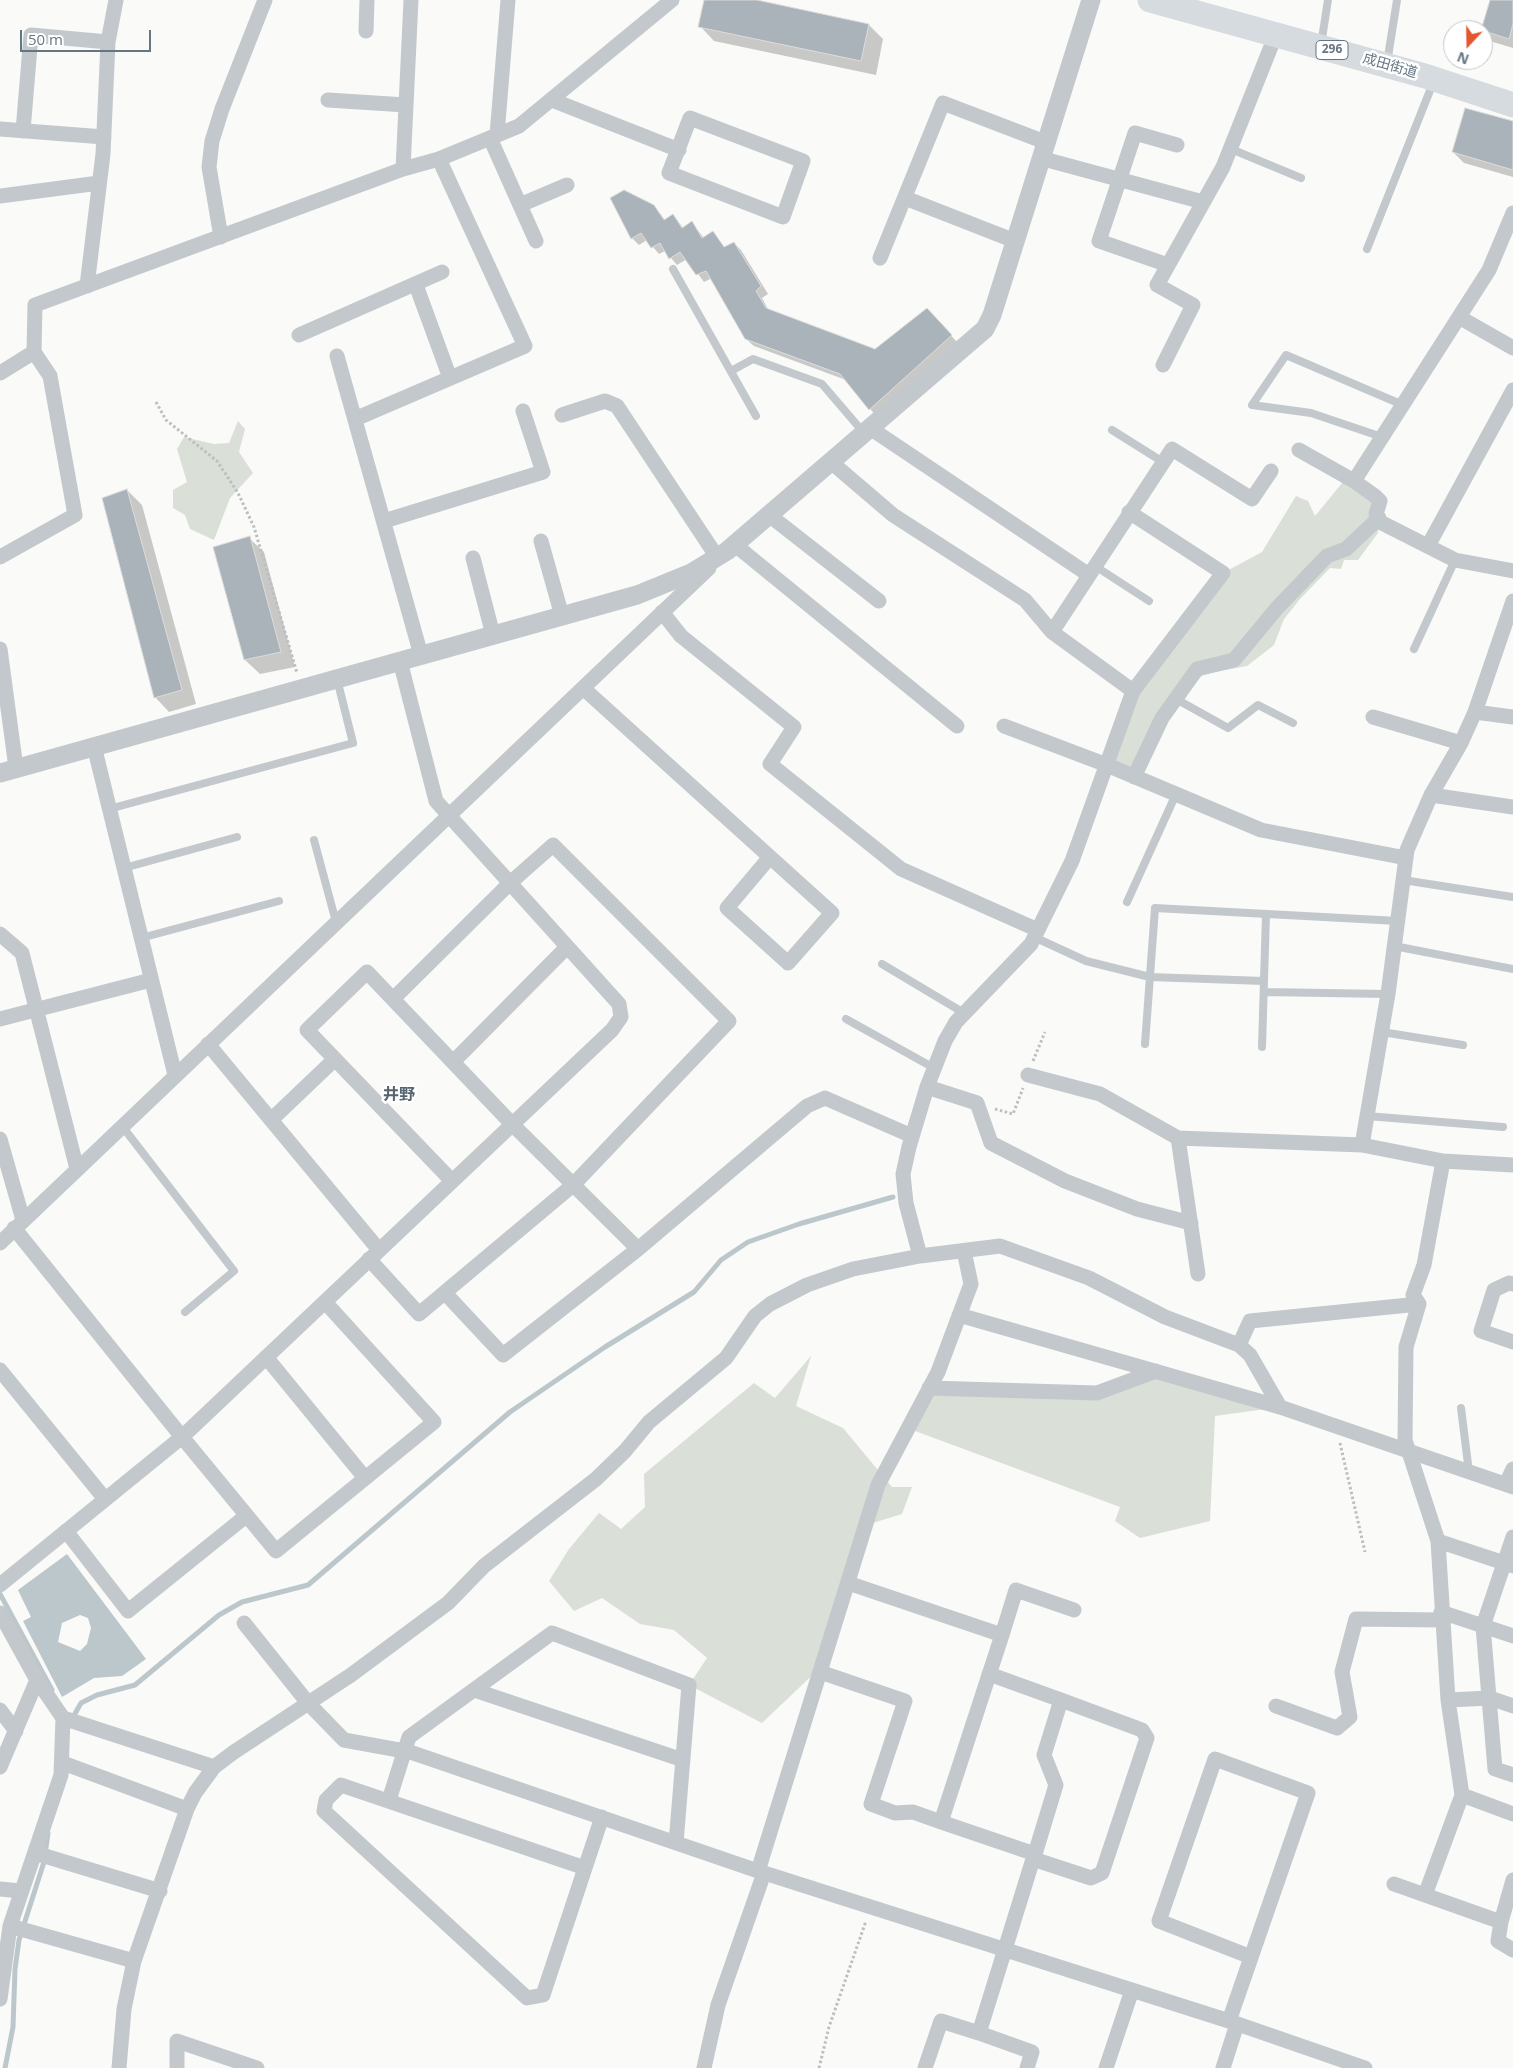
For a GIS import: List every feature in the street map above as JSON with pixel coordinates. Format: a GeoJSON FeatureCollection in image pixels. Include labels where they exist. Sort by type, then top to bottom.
{"type":"FeatureCollection","features":[{"type":"Feature","properties":{"kind":"highway","name":"成田街道"},"geometry":{"type":"LineString","coordinates":[[1150,0],[1435,79],[1513,105]]}},
{"type":"Feature","properties":{"kind":"street"},"geometry":{"type":"LineString","coordinates":[[87,286],[104,137],[108,42],[116,0]]}},
{"type":"Feature","properties":{"kind":"street"},"geometry":{"type":"LineString","coordinates":[[221,237],[209,167],[212,141],[222,110],[265,0]]}},
{"type":"Feature","properties":{"kind":"street"},"geometry":{"type":"LineString","coordinates":[[366,31],[368,0]]}},
{"type":"Feature","properties":{"kind":"street"},"geometry":{"type":"LineString","coordinates":[[404,169],[411,0]]}},
{"type":"Feature","properties":{"kind":"street"},"geometry":{"type":"LineString","coordinates":[[508,0],[494,137],[536,241]]}},
{"type":"Feature","properties":{"kind":"street"},"geometry":{"type":"LineString","coordinates":[[0,556],[75,515],[50,376],[34,352],[34,305],[404,169],[439,159],[519,126],[672,0]]}},
{"type":"Feature","properties":{"kind":"street"},"geometry":{"type":"LineString","coordinates":[[0,1243],[726,551],[985,329],[992,315],[1091,0]]}},
{"type":"Feature","properties":{"kind":"street"},"geometry":{"type":"LineString","coordinates":[[1163,365],[1193,306],[1157,285],[1223,167],[1276,34]]}},
{"type":"Feature","properties":{"kind":"street"},"geometry":{"type":"LineString","coordinates":[[23,131],[31,36],[108,42]]}},
{"type":"Feature","properties":{"kind":"street"},"geometry":{"type":"LineString","coordinates":[[328,100],[406,105]]}},
{"type":"Feature","properties":{"kind":"street"},"geometry":{"type":"LineString","coordinates":[[552,100],[679,150]]}},
{"type":"Feature","properties":{"kind":"street"},"geometry":{"type":"LineString","coordinates":[[880,258],[943,103],[1043,150],[1120,179],[1204,202]]}},
{"type":"Feature","properties":{"kind":"street"},"geometry":{"type":"LineString","coordinates":[[690,118],[802,161],[782,217],[669,172],[679,150],[690,118]]}},
{"type":"Feature","properties":{"kind":"street"},"geometry":{"type":"LineString","coordinates":[[0,129],[104,137]]}},
{"type":"Feature","properties":{"kind":"street"},"geometry":{"type":"LineString","coordinates":[[1168,265],[1099,241],[1135,133],[1177,145]]}},
{"type":"Feature","properties":{"kind":"street"},"geometry":{"type":"LineString","coordinates":[[355,419],[525,346],[439,159]]}},
{"type":"Feature","properties":{"kind":"street"},"geometry":{"type":"LineString","coordinates":[[0,196],[99,183]]}},
{"type":"Feature","properties":{"kind":"street"},"geometry":{"type":"LineString","coordinates":[[520,205],[567,185]]}},
{"type":"Feature","properties":{"kind":"street"},"geometry":{"type":"LineString","coordinates":[[905,198],[1015,241]]}},
{"type":"Feature","properties":{"kind":"street"},"geometry":{"type":"LineString","coordinates":[[1354,481],[1489,270],[1513,213]]}},
{"type":"Feature","properties":{"kind":"street"},"geometry":{"type":"LineString","coordinates":[[299,335],[442,272]]}},
{"type":"Feature","properties":{"kind":"street"},"geometry":{"type":"LineString","coordinates":[[416,285],[450,378]]}},
{"type":"Feature","properties":{"kind":"street"},"geometry":{"type":"LineString","coordinates":[[1459,317],[1513,348]]}},
{"type":"Feature","properties":{"kind":"street"},"geometry":{"type":"LineString","coordinates":[[0,373],[34,352]]}},
{"type":"Feature","properties":{"kind":"street"},"geometry":{"type":"LineString","coordinates":[[337,356],[421,655]]}},
{"type":"Feature","properties":{"kind":"street"},"geometry":{"type":"LineString","coordinates":[[1428,546],[1513,390]]}},
{"type":"Feature","properties":{"kind":"street"},"geometry":{"type":"LineString","coordinates":[[562,415],[605,401],[617,406],[726,551],[957,726]]}},
{"type":"Feature","properties":{"kind":"street"},"geometry":{"type":"LineString","coordinates":[[384,520],[543,472],[523,411]]}},
{"type":"Feature","properties":{"kind":"street"},"geometry":{"type":"LineString","coordinates":[[867,430],[1092,571]]}},
{"type":"Feature","properties":{"kind":"street"},"geometry":{"type":"LineString","coordinates":[[1052,632],[1172,449],[1252,499],[1271,471]]}},
{"type":"Feature","properties":{"kind":"street"},"geometry":{"type":"LineString","coordinates":[[1299,450],[1354,481],[1380,501],[1376,514],[1380,522],[1455,560],[1513,571]]}},
{"type":"Feature","properties":{"kind":"street"},"geometry":{"type":"LineString","coordinates":[[831,462],[893,515],[1025,600],[1052,632],[1133,691]]}},
{"type":"Feature","properties":{"kind":"street"},"geometry":{"type":"LineString","coordinates":[[920,1256],[906,1203],[903,1174],[927,1087],[945,1041],[956,1022],[1031,944],[1072,861],[1133,691],[1223,574],[1129,512]]}},
{"type":"Feature","properties":{"kind":"street"},"geometry":{"type":"LineString","coordinates":[[768,515],[879,601]]}},
{"type":"Feature","properties":{"kind":"street"},"geometry":{"type":"LineString","coordinates":[[1134,777],[1162,718],[1197,669],[1234,660],[1277,608],[1327,556],[1346,549],[1379,518]]}},
{"type":"Feature","properties":{"kind":"street"},"geometry":{"type":"LineString","coordinates":[[541,542],[562,616]]}},
{"type":"Feature","properties":{"kind":"street"},"geometry":{"type":"LineString","coordinates":[[0,649],[8,771],[636,595],[691,573],[726,551]]}},
{"type":"Feature","properties":{"kind":"street"},"geometry":{"type":"LineString","coordinates":[[473,558],[493,635]]}},
{"type":"Feature","properties":{"kind":"street"},"geometry":{"type":"LineString","coordinates":[[1362,1145],[1388,994],[1406,858],[1418,823],[1431,795],[1462,744],[1506,641],[1513,601]]}},
{"type":"Feature","properties":{"kind":"street"},"geometry":{"type":"LineString","coordinates":[[662,612],[680,636],[794,727],[770,764],[901,869],[1036,933]]}},
{"type":"Feature","properties":{"kind":"street"},"geometry":{"type":"LineString","coordinates":[[0,1584],[182,1437],[612,1030],[621,1017],[619,1004],[436,802],[400,661]]}},
{"type":"Feature","properties":{"kind":"street"},"geometry":{"type":"LineString","coordinates":[[583,688],[832,913],[788,963],[727,908],[770,857]]}},
{"type":"Feature","properties":{"kind":"street"},"geometry":{"type":"LineString","coordinates":[[1475,712],[1513,717]]}},
{"type":"Feature","properties":{"kind":"street"},"geometry":{"type":"LineString","coordinates":[[1373,717],[1462,744]]}},
{"type":"Feature","properties":{"kind":"street"},"geometry":{"type":"LineString","coordinates":[[1004,726],[1107,765],[1262,830],[1406,858]]}},
{"type":"Feature","properties":{"kind":"street"},"geometry":{"type":"LineString","coordinates":[[94,746],[175,1075]]}},
{"type":"Feature","properties":{"kind":"street"},"geometry":{"type":"LineString","coordinates":[[1431,795],[1513,807]]}},
{"type":"Feature","properties":{"kind":"street"},"geometry":{"type":"LineString","coordinates":[[208,1044],[271,1120],[419,1314],[573,1185],[729,1022],[553,845],[510,883],[393,999]]}},
{"type":"Feature","properties":{"kind":"street"},"geometry":{"type":"LineString","coordinates":[[0,934],[22,954],[77,1169]]}},
{"type":"Feature","properties":{"kind":"street"},"geometry":{"type":"LineString","coordinates":[[453,1062],[567,947]]}},
{"type":"Feature","properties":{"kind":"street"},"geometry":{"type":"LineString","coordinates":[[452,1181],[307,1030],[367,972],[512,1124],[638,1250]]}},
{"type":"Feature","properties":{"kind":"street"},"geometry":{"type":"LineString","coordinates":[[0,1019],[152,980]]}},
{"type":"Feature","properties":{"kind":"street"},"geometry":{"type":"LineString","coordinates":[[271,1120],[335,1059]]}},
{"type":"Feature","properties":{"kind":"street"},"geometry":{"type":"LineString","coordinates":[[1028,1075],[1100,1094],[1178,1138],[1362,1145],[1443,1161],[1513,1165]]}},
{"type":"Feature","properties":{"kind":"street"},"geometry":{"type":"LineString","coordinates":[[927,1087],[978,1103],[991,1143],[1065,1181],[1137,1209],[1191,1223]]}},
{"type":"Feature","properties":{"kind":"street"},"geometry":{"type":"LineString","coordinates":[[445,1293],[503,1355],[638,1250],[808,1106],[825,1098],[912,1136]]}},
{"type":"Feature","properties":{"kind":"street"},"geometry":{"type":"LineString","coordinates":[[1178,1138],[1198,1274]]}},
{"type":"Feature","properties":{"kind":"street"},"geometry":{"type":"LineString","coordinates":[[0,1139],[18,1224],[182,1437],[276,1551],[434,1422],[324,1302]]}},
{"type":"Feature","properties":{"kind":"street"},"geometry":{"type":"LineString","coordinates":[[1419,1304],[1413,1295],[1424,1265],[1443,1161]]}},
{"type":"Feature","properties":{"kind":"street"},"geometry":{"type":"LineString","coordinates":[[119,2068],[124,2008],[134,1962],[187,1809],[195,1793],[214,1767],[351,1676],[448,1603],[484,1566],[596,1479],[625,1451],[649,1422],[726,1358],[755,1316],[770,1304],[808,1285],[853,1269],[920,1256],[1000,1246],[1089,1278],[1165,1317],[1239,1345],[1250,1354],[1280,1407]]}},
{"type":"Feature","properties":{"kind":"street"},"geometry":{"type":"LineString","coordinates":[[704,2068],[718,2005],[761,1872],[878,1485],[938,1372],[971,1284],[964,1251]]}},
{"type":"Feature","properties":{"kind":"street"},"geometry":{"type":"LineString","coordinates":[[1513,1284],[1509,1283],[1494,1290],[1481,1331],[1513,1342]]}},
{"type":"Feature","properties":{"kind":"street"},"geometry":{"type":"LineString","coordinates":[[1239,1345],[1250,1321],[1419,1304]]}},
{"type":"Feature","properties":{"kind":"street"},"geometry":{"type":"LineString","coordinates":[[1419,1304],[1406,1347],[1405,1440],[1438,1541],[1441,1616],[1448,1700],[1462,1795],[1425,1895]]}},
{"type":"Feature","properties":{"kind":"street"},"geometry":{"type":"LineString","coordinates":[[960,1314],[1280,1407],[1510,1486],[1513,1469]]}},
{"type":"Feature","properties":{"kind":"street"},"geometry":{"type":"LineString","coordinates":[[266,1357],[365,1478]]}},
{"type":"Feature","properties":{"kind":"street"},"geometry":{"type":"LineString","coordinates":[[0,1370],[105,1499]]}},
{"type":"Feature","properties":{"kind":"street"},"geometry":{"type":"LineString","coordinates":[[929,1388],[1098,1393],[1156,1371]]}},
{"type":"Feature","properties":{"kind":"street"},"geometry":{"type":"LineString","coordinates":[[66,1531],[128,1611],[246,1516]]}},
{"type":"Feature","properties":{"kind":"street"},"geometry":{"type":"LineString","coordinates":[[1513,1537],[1509,1565],[1483,1626],[1495,1769],[1513,1775]]}},
{"type":"Feature","properties":{"kind":"street"},"geometry":{"type":"LineString","coordinates":[[1438,1541],[1509,1565]]}},
{"type":"Feature","properties":{"kind":"street"},"geometry":{"type":"LineString","coordinates":[[848,1583],[1002,1635]]}},
{"type":"Feature","properties":{"kind":"street"},"geometry":{"type":"LineString","coordinates":[[941,1822],[1016,1590],[1074,1610]]}},
{"type":"Feature","properties":{"kind":"street"},"geometry":{"type":"LineString","coordinates":[[0,1613],[37,1680],[63,1718],[63,1763],[10,1926],[0,1999]]}},
{"type":"Feature","properties":{"kind":"street"},"geometry":{"type":"LineString","coordinates":[[1276,1706],[1337,1728],[1350,1717],[1342,1672],[1356,1620],[1441,1616],[1483,1626],[1513,1636]]}},
{"type":"Feature","properties":{"kind":"street"},"geometry":{"type":"LineString","coordinates":[[244,1623],[308,1703],[344,1740],[405,1751],[761,1872],[1132,1990],[1365,2068]]}},
{"type":"Feature","properties":{"kind":"street"},"geometry":{"type":"LineString","coordinates":[[389,1800],[409,1737],[552,1633],[689,1685],[676,1843]]}},
{"type":"Feature","properties":{"kind":"street"},"geometry":{"type":"LineString","coordinates":[[820,1672],[904,1701],[871,1804],[895,1813],[913,1812],[1091,1878],[1102,1874],[1147,1738],[1142,1730],[989,1674]]}},
{"type":"Feature","properties":{"kind":"street"},"geometry":{"type":"LineString","coordinates":[[0,1767],[37,1680]]}},
{"type":"Feature","properties":{"kind":"street"},"geometry":{"type":"LineString","coordinates":[[474,1690],[683,1760]]}},
{"type":"Feature","properties":{"kind":"street"},"geometry":{"type":"LineString","coordinates":[[1448,1700],[1490,1698],[1513,1706]]}},
{"type":"Feature","properties":{"kind":"street"},"geometry":{"type":"LineString","coordinates":[[979,2033],[1056,1785],[1044,1755],[1061,1700]]}},
{"type":"Feature","properties":{"kind":"street"},"geometry":{"type":"LineString","coordinates":[[0,1710],[16,1730]]}},
{"type":"Feature","properties":{"kind":"street"},"geometry":{"type":"LineString","coordinates":[[63,1718],[214,1767]]}},
{"type":"Feature","properties":{"kind":"street"},"geometry":{"type":"LineString","coordinates":[[1223,2068],[1251,1957],[1308,1793],[1215,1760],[1159,1921],[1251,1957]]}},
{"type":"Feature","properties":{"kind":"street"},"geometry":{"type":"LineString","coordinates":[[63,1763],[187,1809]]}},
{"type":"Feature","properties":{"kind":"street"},"geometry":{"type":"LineString","coordinates":[[585,1868],[389,1800],[341,1786],[326,1800],[324,1811],[527,1998],[542,1995],[602,1818]]}},
{"type":"Feature","properties":{"kind":"street"},"geometry":{"type":"LineString","coordinates":[[1462,1795],[1513,1814]]}},
{"type":"Feature","properties":{"kind":"street"},"geometry":{"type":"LineString","coordinates":[[35,1853],[160,1891]]}},
{"type":"Feature","properties":{"kind":"street"},"geometry":{"type":"LineString","coordinates":[[1513,1880],[1498,1940],[1513,1950]]}},
{"type":"Feature","properties":{"kind":"street"},"geometry":{"type":"LineString","coordinates":[[1394,1884],[1501,1922]]}},
{"type":"Feature","properties":{"kind":"street"},"geometry":{"type":"LineString","coordinates":[[0,1889],[21,1891]]}},
{"type":"Feature","properties":{"kind":"street"},"geometry":{"type":"LineString","coordinates":[[10,1926],[134,1962]]}},
{"type":"Feature","properties":{"kind":"street"},"geometry":{"type":"LineString","coordinates":[[1106,2068],[1132,1990]]}},
{"type":"Feature","properties":{"kind":"street"},"geometry":{"type":"LineString","coordinates":[[925,2068],[942,2021],[1032,2052],[1026,2068]]}},
{"type":"Feature","properties":{"kind":"street"},"geometry":{"type":"LineString","coordinates":[[176,2068],[177,2041],[257,2068]]}},
{"type":"Feature","properties":{"kind":"lane"},"geometry":{"type":"LineString","coordinates":[[1320,47],[1328,0]]}},
{"type":"Feature","properties":{"kind":"lane"},"geometry":{"type":"LineString","coordinates":[[1386,65],[1397,0]]}},
{"type":"Feature","properties":{"kind":"lane"},"geometry":{"type":"LineString","coordinates":[[1367,249],[1435,79]]}},
{"type":"Feature","properties":{"kind":"lane"},"geometry":{"type":"LineString","coordinates":[[1231,149],[1301,178]]}},
{"type":"Feature","properties":{"kind":"lane"},"geometry":{"type":"LineString","coordinates":[[673,269],[756,416]]}},
{"type":"Feature","properties":{"kind":"lane"},"geometry":{"type":"LineString","coordinates":[[1382,437],[1311,413],[1252,405],[1286,355],[1403,405]]}},
{"type":"Feature","properties":{"kind":"lane"},"geometry":{"type":"LineString","coordinates":[[730,372],[753,359],[822,384],[867,430]]}},
{"type":"Feature","properties":{"kind":"lane"},"geometry":{"type":"LineString","coordinates":[[1112,430],[1163,462]]}},
{"type":"Feature","properties":{"kind":"lane"},"geometry":{"type":"LineString","coordinates":[[1414,649],[1455,560]]}},
{"type":"Feature","properties":{"kind":"lane"},"geometry":{"type":"LineString","coordinates":[[1092,571],[1149,601]]}},
{"type":"Feature","properties":{"kind":"lane"},"geometry":{"type":"LineString","coordinates":[[110,809],[353,743],[337,678]]}},
{"type":"Feature","properties":{"kind":"lane"},"geometry":{"type":"LineString","coordinates":[[1176,699],[1228,728],[1258,705],[1293,723]]}},
{"type":"Feature","properties":{"kind":"lane"},"geometry":{"type":"LineString","coordinates":[[1126,902],[1176,794]]}},
{"type":"Feature","properties":{"kind":"lane"},"geometry":{"type":"LineString","coordinates":[[124,868],[237,837]]}},
{"type":"Feature","properties":{"kind":"lane"},"geometry":{"type":"LineString","coordinates":[[314,840],[336,922]]}},
{"type":"Feature","properties":{"kind":"lane"},"geometry":{"type":"LineString","coordinates":[[1403,880],[1513,897]]}},
{"type":"Feature","properties":{"kind":"lane"},"geometry":{"type":"LineString","coordinates":[[141,938],[279,901]]}},
{"type":"Feature","properties":{"kind":"lane"},"geometry":{"type":"LineString","coordinates":[[1145,1044],[1155,908],[1398,921]]}},
{"type":"Feature","properties":{"kind":"lane"},"geometry":{"type":"LineString","coordinates":[[1262,1047],[1266,914]]}},
{"type":"Feature","properties":{"kind":"lane"},"geometry":{"type":"LineString","coordinates":[[1036,933],[1086,961],[1150,977],[1264,982]]}},
{"type":"Feature","properties":{"kind":"lane"},"geometry":{"type":"LineString","coordinates":[[1394,946],[1513,969]]}},
{"type":"Feature","properties":{"kind":"lane"},"geometry":{"type":"LineString","coordinates":[[882,964],[964,1013]]}},
{"type":"Feature","properties":{"kind":"lane"},"geometry":{"type":"LineString","coordinates":[[1264,992],[1388,994]]}},
{"type":"Feature","properties":{"kind":"lane"},"geometry":{"type":"LineString","coordinates":[[846,1019],[934,1068]]}},
{"type":"Feature","properties":{"kind":"lane"},"geometry":{"type":"LineString","coordinates":[[1382,1032],[1463,1045]]}},
{"type":"Feature","properties":{"kind":"lane"},"geometry":{"type":"LineString","coordinates":[[1367,1116],[1503,1127]]}},
{"type":"Feature","properties":{"kind":"lane"},"geometry":{"type":"LineString","coordinates":[[122,1126],[234,1271],[184,1312]]}},
{"type":"Feature","properties":{"kind":"lane"},"geometry":{"type":"LineString","coordinates":[[1461,1408],[1469,1472]]}},
{"type":"Feature","properties":{"kind":"path"},"geometry":{"type":"LineString","coordinates":[[156,402],[166,420],[217,461],[238,493],[254,526],[302,688]]}},
{"type":"Feature","properties":{"kind":"path"},"geometry":{"type":"LineString","coordinates":[[1336,1426],[1365,1552]]}},
{"type":"Feature","properties":{"kind":"path"},"geometry":{"type":"LineString","coordinates":[[819,2068],[829,2027],[871,1907]]}},
{"type":"Feature","properties":{"kind":"shaded area"},"geometry":{"type":"Polygon","coordinates":[[[238,421],[245,429],[239,452],[253,473],[230,498],[214,540],[190,529],[185,515],[173,508],[173,490],[187,482],[177,449],[184,437],[214,444],[229,443],[238,421]]]}},
{"type":"Feature","properties":{"kind":"shaded area"},"geometry":{"type":"Polygon","coordinates":[[[1347,477],[1380,501],[1378,533],[1358,560],[1344,560],[1341,569],[1330,568],[1300,599],[1284,619],[1274,645],[1247,666],[1204,674],[1171,705],[1134,777],[1107,765],[1133,691],[1223,573],[1262,552],[1296,496],[1308,501],[1315,516],[1347,477]]]}},
{"type":"Feature","properties":{"kind":"shaded area"},"geometry":{"type":"Polygon","coordinates":[[[811,1356],[796,1406],[843,1428],[892,1487],[912,1487],[902,1514],[866,1525],[822,1666],[762,1723],[689,1685],[707,1658],[674,1630],[640,1624],[602,1598],[574,1611],[549,1581],[569,1549],[599,1513],[621,1529],[645,1507],[644,1474],[754,1383],[775,1398],[811,1356]]]}},
{"type":"Feature","properties":{"kind":"shaded area"},"geometry":{"type":"Polygon","coordinates":[[[1156,1371],[1280,1407],[1215,1416],[1210,1521],[1140,1538],[1115,1521],[1120,1507],[907,1428],[929,1388],[1097,1393],[1156,1371]]]}},
{"type":"Feature","properties":{"kind":"shaded area"},"geometry":{"type":"Polygon","coordinates":[[[67,1554],[146,1659],[122,1676],[94,1678],[62,1697],[23,1621],[31,1617],[18,1590],[67,1554]],[[80,1615],[62,1623],[58,1642],[80,1651],[87,1644],[91,1628],[88,1618],[80,1615]]]}},
{"type":"Feature","properties":{"kind":"building"},"geometry":{"type":"Polygon","coordinates":[[[704,0],[757,0],[869,24],[861,61],[698,27],[704,0]]]}},
{"type":"Feature","properties":{"kind":"building"},"geometry":{"type":"Polygon","coordinates":[[[1490,0],[1513,0],[1513,24],[1509,39],[1493,34],[1493,20],[1484,20],[1490,0]]]}},
{"type":"Feature","properties":{"kind":"building"},"geometry":{"type":"Polygon","coordinates":[[[1465,108],[1513,121],[1513,170],[1452,152],[1465,108]]]}},
{"type":"Feature","properties":{"kind":"building"},"geometry":{"type":"Polygon","coordinates":[[[624,190],[654,205],[664,220],[673,214],[682,228],[692,221],[702,238],[713,231],[724,247],[734,242],[761,286],[756,291],[766,308],[875,349],[927,308],[952,335],[869,410],[840,374],[745,339],[706,271],[696,275],[680,252],[669,259],[660,243],[651,248],[641,233],[631,239],[610,198],[624,190]]]}},
{"type":"Feature","properties":{"kind":"building"},"geometry":{"type":"Polygon","coordinates":[[[127,489],[182,690],[154,698],[102,498],[127,489]]]}},
{"type":"Feature","properties":{"kind":"building"},"geometry":{"type":"Polygon","coordinates":[[[250,536],[281,652],[244,660],[213,547],[250,536]]]}},
{"type":"Feature","properties":{"kind":"waterway"},"geometry":{"type":"LineString","coordinates":[[72,1719],[81,1703],[97,1695],[135,1685],[219,1615],[242,1602],[308,1585],[510,1412],[605,1347],[694,1292],[721,1260],[748,1242],[799,1224],[893,1197]]}},
{"type":"Feature","properties":{"kind":"waterway"},"geometry":{"type":"LineString","coordinates":[[0,1594],[52,1690]]}},
{"type":"Feature","properties":{"kind":"waterway"},"geometry":{"type":"LineString","coordinates":[[5,2068],[13,2027],[15,1969],[19,1940],[44,1862],[48,1833]]}},
{"type":"Feature","properties":{"kind":"district","name":"井野"},"geometry":{"type":"Point","coordinates":[399,1095]}}]}
